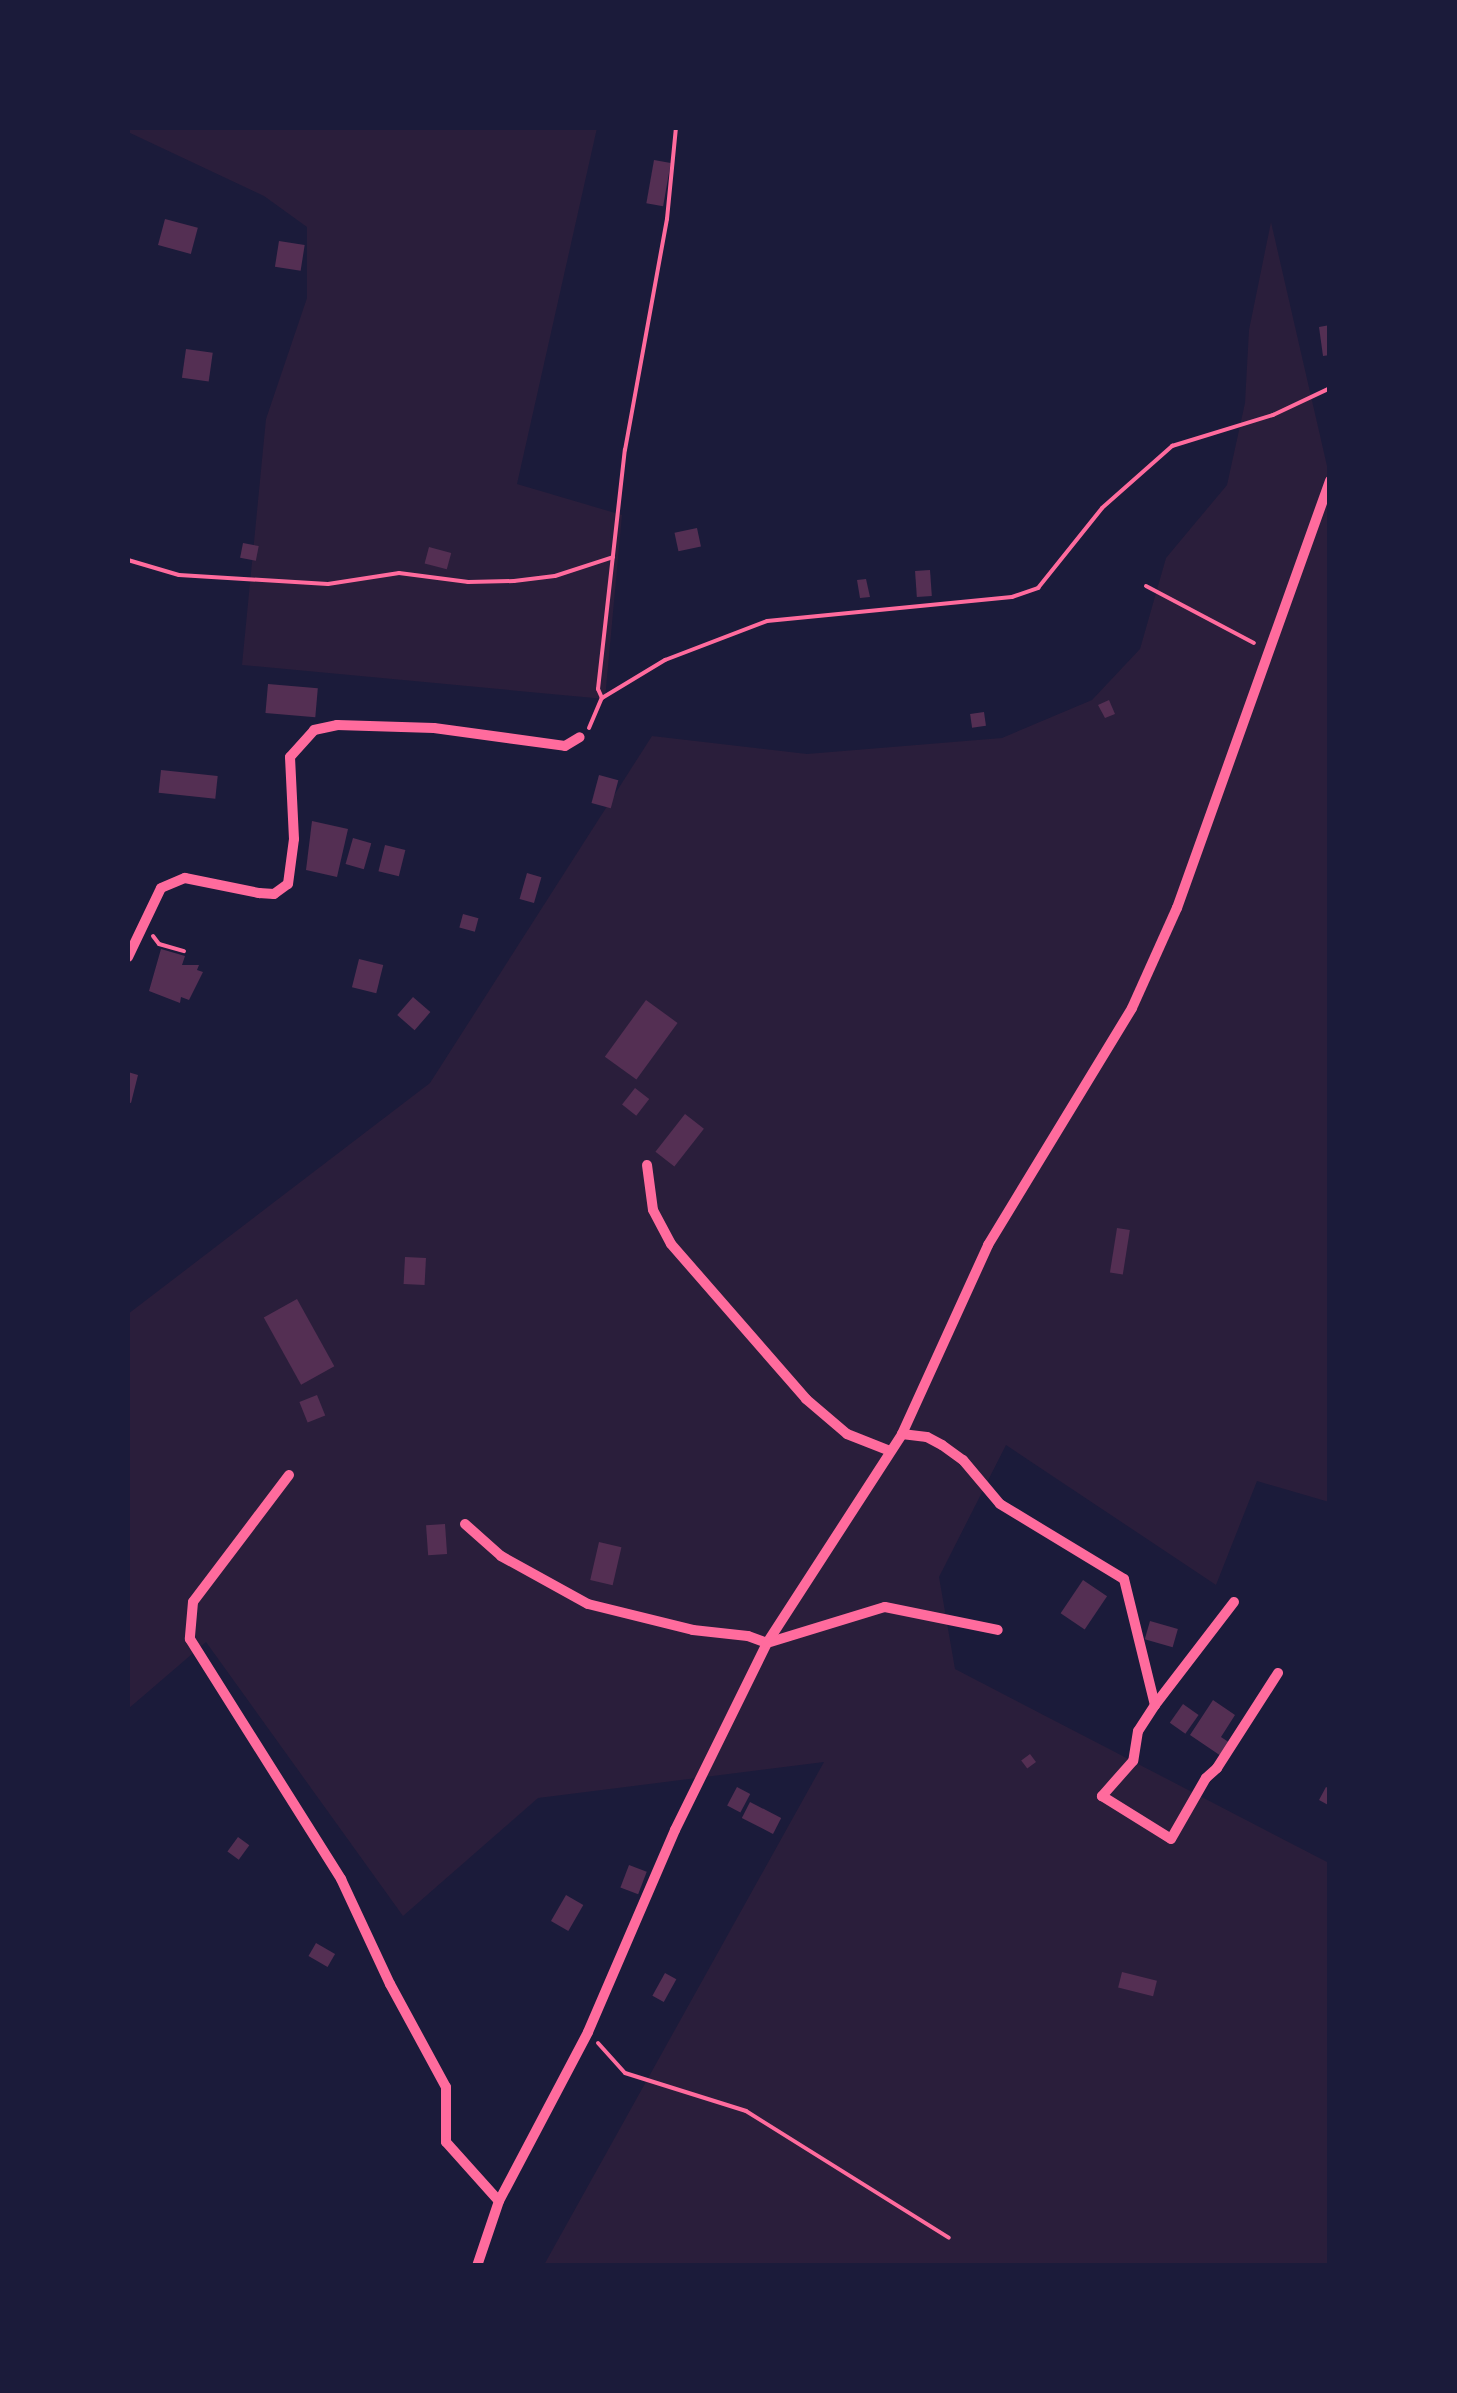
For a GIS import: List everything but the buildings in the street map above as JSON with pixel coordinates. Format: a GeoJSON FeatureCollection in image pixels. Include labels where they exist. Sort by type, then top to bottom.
{"type":"FeatureCollection","features":[{"type":"Feature","properties":{"kind":"street"},"geometry":{"type":"LineString","coordinates":[[477,2266],[498,2201],[588,2032],[675,1830],[766,1643],[902,1434],[988,1246],[1132,1008],[1177,908],[1330,482]]}},
{"type":"Feature","properties":{"kind":"street"},"geometry":{"type":"LineString","coordinates":[[128,957],[161,888],[185,878],[274,894],[288,884],[294,840],[290,757],[314,730],[337,726],[434,728],[565,746],[580,738]]}},
{"type":"Feature","properties":{"kind":"street"},"geometry":{"type":"LineString","coordinates":[[647,1165],[653,1210],[671,1244],[806,1399],[847,1434],[890,1451]]}},
{"type":"Feature","properties":{"kind":"street"},"geometry":{"type":"LineString","coordinates":[[902,1434],[927,1437],[942,1445],[963,1460],[1000,1504],[1124,1579],[1155,1705]]}},
{"type":"Feature","properties":{"kind":"street"},"geometry":{"type":"LineString","coordinates":[[289,1474],[192,1602],[190,1639],[340,1880],[446,2087],[446,2142],[498,2201]]}},
{"type":"Feature","properties":{"kind":"street"},"geometry":{"type":"LineString","coordinates":[[465,1524],[501,1556],[588,1604],[692,1630],[748,1636],[766,1643],[885,1608],[998,1630]]}},
{"type":"Feature","properties":{"kind":"street"},"geometry":{"type":"LineString","coordinates":[[1234,1602],[1155,1705],[1138,1731],[1133,1761],[1102,1796],[1171,1839],[1206,1778],[1217,1768],[1278,1673]]}},
{"type":"Feature","properties":{"kind":"path"},"geometry":{"type":"LineString","coordinates":[[602,698],[598,689],[625,450],[667,220],[676,128]]}},
{"type":"Feature","properties":{"kind":"path"},"geometry":{"type":"LineString","coordinates":[[580,738],[592,724],[602,698],[665,660],[767,621],[1012,598],[1038,588],[1102,508],[1172,446],[1272,415],[1330,388]]}},
{"type":"Feature","properties":{"kind":"path"},"geometry":{"type":"LineString","coordinates":[[128,560],[178,576],[328,584],[399,574],[468,582],[514,581],[555,576],[612,557]]}},
{"type":"Feature","properties":{"kind":"path"},"geometry":{"type":"LineString","coordinates":[[1146,586],[1267,650]]}},
{"type":"Feature","properties":{"kind":"path"},"geometry":{"type":"LineString","coordinates":[[143,919],[159,944],[184,950]]}},
{"type":"Feature","properties":{"kind":"path"},"geometry":{"type":"LineString","coordinates":[[588,2032],[625,2073],[746,2111],[949,2238]]}},
{"type":"Feature","properties":{"kind":"shaded area"},"geometry":{"type":"Polygon","coordinates":[[[128,128],[597,128],[517,484],[622,515],[605,699],[242,665],[266,419],[307,298],[307,227],[264,196],[128,132],[128,128]]]}},
{"type":"Feature","properties":{"kind":"shaded area"},"geometry":{"type":"Polygon","coordinates":[[[1271,222],[1330,479],[1329,1502],[1257,1481],[1216,1585],[1006,1445],[939,1577],[955,1669],[1329,1863],[1329,2265],[544,2265],[824,1762],[538,1798],[403,1916],[206,1642],[128,1709],[128,1314],[430,1083],[652,736],[807,754],[1002,738],[1092,700],[1140,649],[1166,558],[1227,485],[1245,403],[1249,330],[1271,222]]]}}]}
